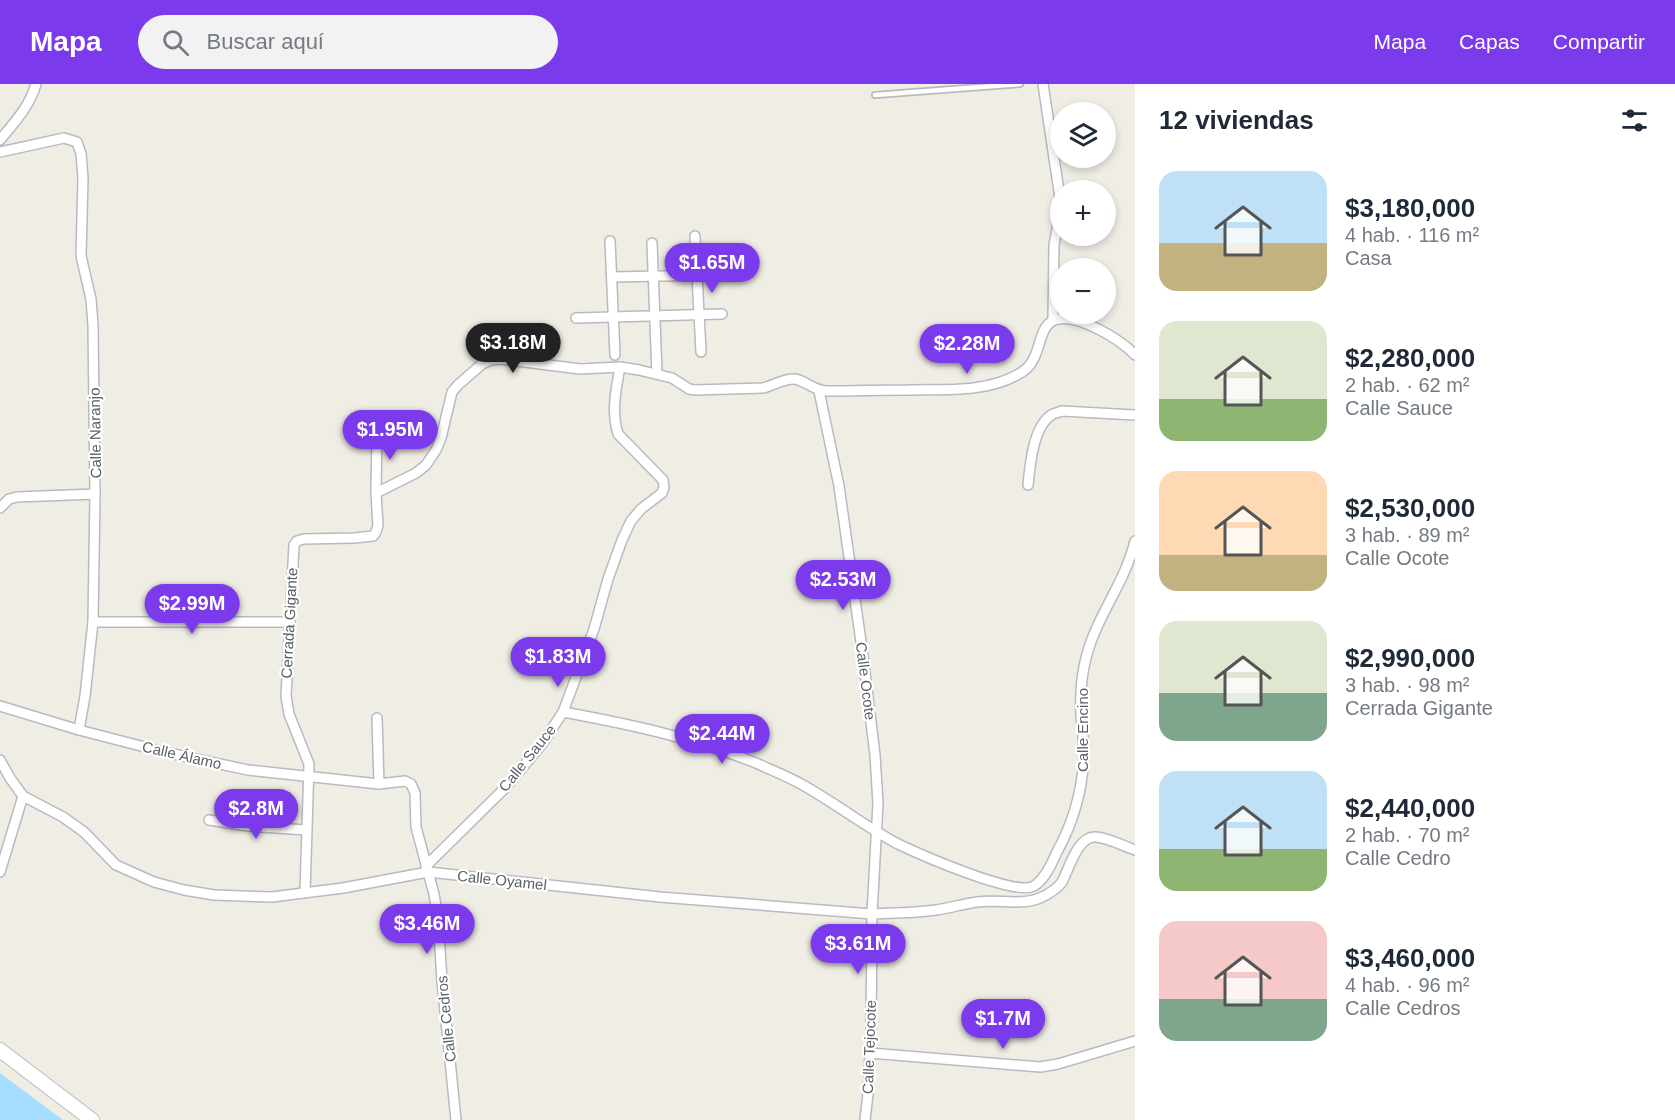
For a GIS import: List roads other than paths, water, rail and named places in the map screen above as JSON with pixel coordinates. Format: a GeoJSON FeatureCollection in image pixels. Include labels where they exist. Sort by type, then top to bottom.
{"type":"FeatureCollection","features":[{"type":"Feature","properties":{"kind":"main road"},"geometry":{"type":"LineString","coordinates":[[0,1050],[92,1120]]}},
{"type":"Feature","properties":{"kind":"street"},"geometry":{"type":"LineString","coordinates":[[0,140],[20,116],[36,84]]}},
{"type":"Feature","properties":{"kind":"street"},"geometry":{"type":"LineString","coordinates":[[1043,84],[1060,198],[1054,258]]}},
{"type":"Feature","properties":{"kind":"street","name":"Calle Naranjo"},"geometry":{"type":"LineString","coordinates":[[0,152],[64,138],[73,140],[80,147],[81,154],[83,178],[81,256],[91,299],[93,326],[95,494],[93,622],[79,730]]}},
{"type":"Feature","properties":{"kind":"street"},"geometry":{"type":"LineString","coordinates":[[694,237],[701,352]]}},
{"type":"Feature","properties":{"kind":"street"},"geometry":{"type":"LineString","coordinates":[[610,241],[615,355]]}},
{"type":"Feature","properties":{"kind":"street"},"geometry":{"type":"LineString","coordinates":[[652,243],[657,374]]}},
{"type":"Feature","properties":{"kind":"street"},"geometry":{"type":"LineString","coordinates":[[612,277],[713,275]]}},
{"type":"Feature","properties":{"kind":"street"},"geometry":{"type":"LineString","coordinates":[[576,318],[722,314]]}},
{"type":"Feature","properties":{"kind":"street"},"geometry":{"type":"LineString","coordinates":[[377,429],[376,493],[416,473],[426,465],[441,438],[452,392],[482,364],[490,360],[501,359],[580,369],[621,367],[672,378],[695,390],[747,390],[771,387],[794,379],[819,391],[958,389],[999,382],[1018,374],[1033,360],[1044,331],[1050,324]]}},
{"type":"Feature","properties":{"kind":"street"},"geometry":{"type":"LineString","coordinates":[[1083,324],[1117,340],[1135,355]]}},
{"type":"Feature","properties":{"kind":"street","name":"Calle Sauce"},"geometry":{"type":"LineString","coordinates":[[427,869],[506,787],[542,744],[563,712],[594,629],[622,540],[631,521],[641,509],[662,493],[663,480],[618,434],[615,425],[615,396],[621,367]]}},
{"type":"Feature","properties":{"kind":"street","name":"Calle Ocote"},"geometry":{"type":"LineString","coordinates":[[819,391],[839,486],[863,656],[875,755],[878,803],[876,831]]}},
{"type":"Feature","properties":{"kind":"street"},"geometry":{"type":"LineString","coordinates":[[1028,485],[1032,453],[1041,426],[1052,415],[1062,411],[1135,416]]}},
{"type":"Feature","properties":{"kind":"street","name":"Cerrada Gigante"},"geometry":{"type":"LineString","coordinates":[[305,892],[310,777],[308,759],[287,705],[286,681],[292,552],[297,541],[304,539],[373,536],[378,526],[376,493]]}},
{"type":"Feature","properties":{"kind":"street"},"geometry":{"type":"LineString","coordinates":[[0,508],[9,499],[17,496],[95,494]]}},
{"type":"Feature","properties":{"kind":"street","name":"Calle Encino"},"geometry":{"type":"LineString","coordinates":[[876,831],[931,859],[961,871],[1008,886],[1028,888],[1037,883],[1050,867],[1068,832],[1076,810],[1084,752],[1081,697],[1086,659],[1091,640],[1128,565],[1135,541]]}},
{"type":"Feature","properties":{"kind":"street"},"geometry":{"type":"LineString","coordinates":[[93,622],[290,622]]}},
{"type":"Feature","properties":{"kind":"street","name":"Calle Álamo"},"geometry":{"type":"LineString","coordinates":[[0,706],[79,730],[238,768],[379,784],[405,781]]}},
{"type":"Feature","properties":{"kind":"street"},"geometry":{"type":"LineString","coordinates":[[563,712],[655,730],[710,746],[755,763],[800,783],[876,831]]}},
{"type":"Feature","properties":{"kind":"street"},"geometry":{"type":"LineString","coordinates":[[377,718],[379,784]]}},
{"type":"Feature","properties":{"kind":"street","name":"Calle Oyamel"},"geometry":{"type":"LineString","coordinates":[[0,760],[23,796],[84,832],[116,864],[154,882],[214,895],[272,897],[343,888],[427,869],[660,897],[872,914],[935,910],[977,902],[1032,901],[1051,893],[1061,883],[1082,843],[1089,837],[1099,837],[1135,850]]}},
{"type":"Feature","properties":{"kind":"street","name":"Calle Cedros"},"geometry":{"type":"LineString","coordinates":[[405,781],[411,784],[415,793],[416,827],[438,918],[456,1120]]}},
{"type":"Feature","properties":{"kind":"street"},"geometry":{"type":"LineString","coordinates":[[0,872],[23,796]]}},
{"type":"Feature","properties":{"kind":"street"},"geometry":{"type":"LineString","coordinates":[[209,820],[248,826],[306,830]]}},
{"type":"Feature","properties":{"kind":"street","name":"Calle Tejocote"},"geometry":{"type":"LineString","coordinates":[[865,1120],[870,1053],[876,831]]}},
{"type":"Feature","properties":{"kind":"street"},"geometry":{"type":"LineString","coordinates":[[870,1053],[1040,1067],[1058,1064],[1135,1041]]}},
{"type":"Feature","properties":{"kind":"lane"},"geometry":{"type":"LineString","coordinates":[[875,95],[1020,84]]}},
{"type":"Feature","properties":{"kind":"water"},"geometry":{"type":"Polygon","coordinates":[[[0,1073],[63,1120],[0,1120],[0,1073]]]}}]}
